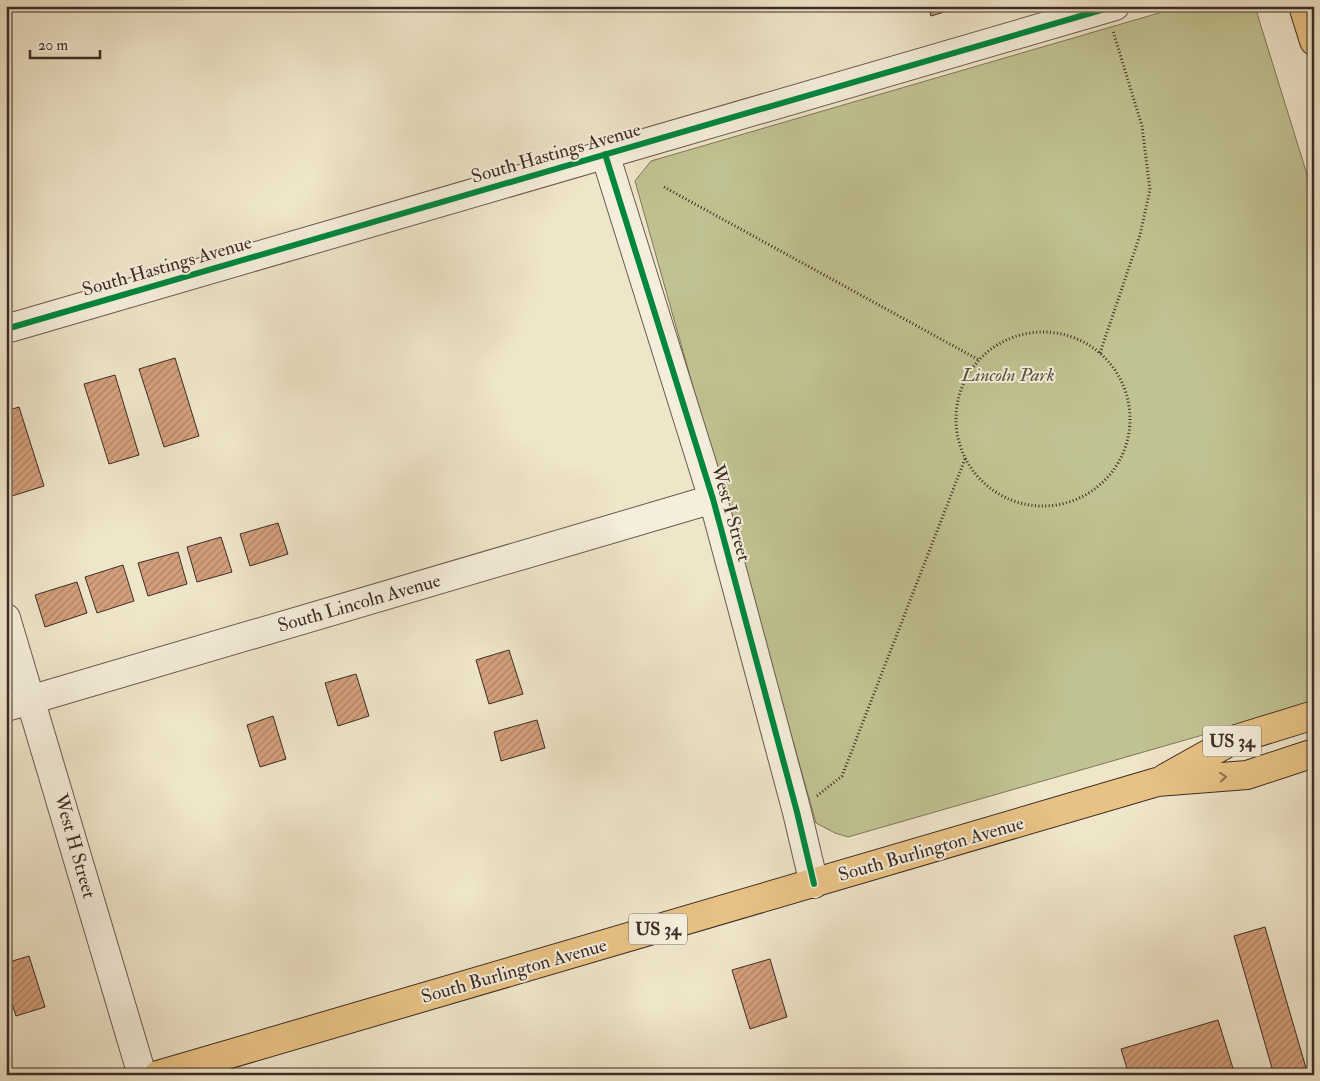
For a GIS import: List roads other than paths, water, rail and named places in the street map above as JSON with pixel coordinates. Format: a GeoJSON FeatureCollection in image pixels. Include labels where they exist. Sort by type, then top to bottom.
{"type":"FeatureCollection","features":[{"type":"Feature","properties":{"kind":"main road"},"geometry":{"type":"LineString","coordinates":[[1303,6],[1314,42]]}},
{"type":"Feature","properties":{"kind":"main road","name":"South Burlington Avenue"},"geometry":{"type":"LineString","coordinates":[[158,1075],[1157,782],[1234,740],[1314,715]]}},
{"type":"Feature","properties":{"kind":"main road","name":"South Burlington Avenue"},"geometry":{"type":"LineString","coordinates":[[1157,782],[1246,775],[1314,753]]}},
{"type":"Feature","properties":{"kind":"street","name":"South Hastings Avenue"},"geometry":{"type":"LineString","coordinates":[[6,329],[1111,8]]}},
{"type":"Feature","properties":{"kind":"street","name":"West I Street"},"geometry":{"type":"LineString","coordinates":[[605,154],[713,499],[798,812],[814,884]]}},
{"type":"Feature","properties":{"kind":"street","name":"South Lincoln Avenue"},"geometry":{"type":"LineString","coordinates":[[19,703],[713,499]]}},
{"type":"Feature","properties":{"kind":"street","name":"West H Street"},"geometry":{"type":"LineString","coordinates":[[6,618],[19,703],[142,1075]]}},
{"type":"Feature","properties":{"kind":"park label","name":"Lincoln Park"},"geometry":{"type":"Point","coordinates":[1008,375]}}]}
